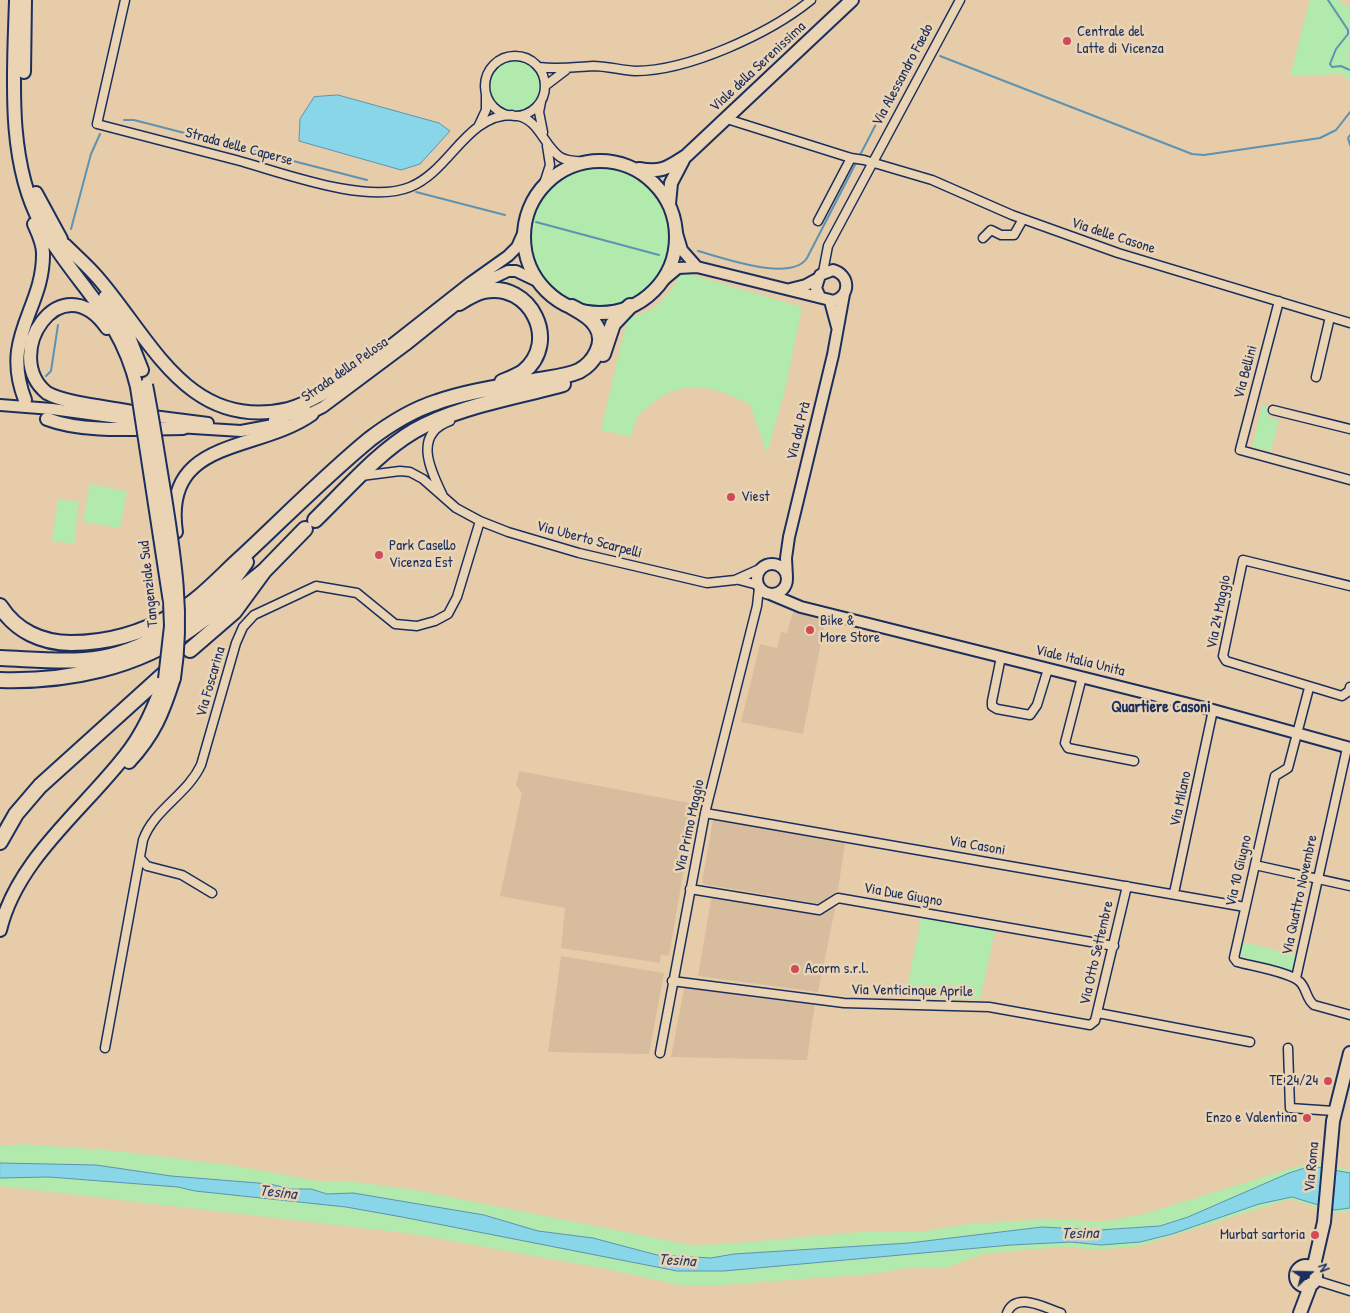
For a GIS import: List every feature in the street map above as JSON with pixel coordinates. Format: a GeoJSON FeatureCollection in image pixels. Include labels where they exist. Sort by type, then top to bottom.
{"type":"FeatureCollection","features":[{"type":"Feature","properties":{"kind":"highway"},"geometry":{"type":"LineString","coordinates":[[459,303],[484,291],[506,291],[523,300],[532,309],[540,331],[538,352],[530,364],[512,378],[480,391]]}},
{"type":"Feature","properties":{"kind":"highway"},"geometry":{"type":"LineString","coordinates":[[6,681],[64,678],[96,671],[136,657],[191,629],[264,571],[361,476],[398,443],[422,427],[452,414],[564,384],[587,373],[602,357],[614,324],[630,306]]}},
{"type":"Feature","properties":{"kind":"highway"},"geometry":{"type":"LineString","coordinates":[[0,606],[19,628],[45,640],[75,643],[116,638],[159,622],[184,608],[274,527],[311,490],[388,425],[436,402],[480,391],[563,376],[579,370],[589,363],[597,352],[599,331],[591,320],[572,307]]}},
{"type":"Feature","properties":{"kind":"highway"},"geometry":{"type":"LineString","coordinates":[[7,658],[86,660],[119,653],[152,640],[186,622],[223,591],[274,527]]}},
{"type":"Feature","properties":{"kind":"highway"},"geometry":{"type":"LineString","coordinates":[[190,650],[234,612],[264,571]]}},
{"type":"Feature","properties":{"kind":"highway"},"geometry":{"type":"LineString","coordinates":[[0,842],[16,814],[40,786],[167,677]]}},
{"type":"Feature","properties":{"kind":"main road","name":"Tangenziale Sud"},"geometry":{"type":"LineString","coordinates":[[0,930],[14,895],[31,863],[148,741],[162,716],[171,626],[170,602],[141,386],[121,339],[105,312],[39,220],[23,181],[16,142],[16,0]]}},
{"type":"Feature","properties":{"kind":"main road","name":"Tangenziale Sud"},"geometry":{"type":"LineString","coordinates":[[25,0],[23,141],[37,196],[65,245],[118,316],[134,346],[167,513],[177,592],[180,628],[167,677]]}},
{"type":"Feature","properties":{"kind":"main road","name":"Viale della Serenissima"},"geometry":{"type":"LineString","coordinates":[[637,169],[656,172],[666,169],[686,156],[852,0]]}},
{"type":"Feature","properties":{"kind":"main road"},"geometry":{"type":"LineString","coordinates":[[16,142],[15,157],[21,191],[39,235],[43,252],[38,279],[16,326],[10,353],[13,375],[25,400]]}},
{"type":"Feature","properties":{"kind":"main road","name":"Viale della Serenissima"},"geometry":{"type":"LineString","coordinates":[[670,206],[671,183],[686,156]]}},
{"type":"Feature","properties":{"kind":"main road"},"geometry":{"type":"LineString","coordinates":[[587,162],[616,162],[637,169],[655,183],[670,206],[676,230],[672,263],[660,283],[645,298],[630,306],[606,312],[588,311],[572,307],[556,298],[540,282],[527,257],[525,228],[533,202],[543,187],[564,170],[587,162]]}},
{"type":"Feature","properties":{"kind":"main road"},"geometry":{"type":"LineString","coordinates":[[65,245],[98,278],[165,366],[180,381],[210,401],[229,409],[269,412],[302,405],[340,386]]}},
{"type":"Feature","properties":{"kind":"main road"},"geometry":{"type":"LineString","coordinates":[[133,371],[124,361],[107,327],[89,310],[73,305],[46,310],[34,320],[25,334],[21,357],[30,380],[39,387],[57,397],[148,415]]}},
{"type":"Feature","properties":{"kind":"main road"},"geometry":{"type":"LineString","coordinates":[[177,592],[180,570],[174,521],[177,488],[193,466],[220,452],[290,427],[312,414]]}},
{"type":"Feature","properties":{"kind":"main road"},"geometry":{"type":"LineString","coordinates":[[48,419],[62,425],[80,428],[183,428]]}},
{"type":"Feature","properties":{"kind":"main road","name":"Via Roma"},"geometry":{"type":"LineString","coordinates":[[1301,1310],[1314,1279],[1316,1255],[1322,1233],[1325,1208],[1334,1112],[1350,1053]]}},
{"type":"Feature","properties":{"kind":"main road"},"geometry":{"type":"LineString","coordinates":[[1302,1266],[1316,1255]]}},
{"type":"Feature","properties":{"kind":"main road"},"geometry":{"type":"LineString","coordinates":[[1297,1282],[1304,1286],[1314,1279],[1309,1266],[1302,1266]]}},
{"type":"Feature","properties":{"kind":"main road","name":"Via Roma"},"geometry":{"type":"LineString","coordinates":[[1301,1310],[1296,1273],[1302,1266]]}},
{"type":"Feature","properties":{"kind":"street","name":"Strada delle Caperse"},"geometry":{"type":"LineString","coordinates":[[125,0],[96,124],[358,191],[401,190],[422,181],[436,171],[478,126],[486,110],[486,82],[492,66],[507,57],[525,57],[539,67]]}},
{"type":"Feature","properties":{"kind":"street"},"geometry":{"type":"LineString","coordinates":[[543,187],[550,165],[539,112],[545,86],[539,67],[568,69],[594,66],[634,71],[656,69],[697,60],[736,44],[811,0]]}},
{"type":"Feature","properties":{"kind":"street","name":"Via Alessandro Faedo"},"geometry":{"type":"LineString","coordinates":[[868,161],[960,0]]}},
{"type":"Feature","properties":{"kind":"street"},"geometry":{"type":"LineString","coordinates":[[545,86],[568,69]]}},
{"type":"Feature","properties":{"kind":"street"},"geometry":{"type":"LineString","coordinates":[[486,91],[495,108],[529,120],[551,148],[561,157],[587,162]]}},
{"type":"Feature","properties":{"kind":"street","name":"Strada delle Caperse"},"geometry":{"type":"LineString","coordinates":[[478,126],[498,115],[514,116],[531,112],[541,101]]}},
{"type":"Feature","properties":{"kind":"street","name":"Via delle Casone"},"geometry":{"type":"LineString","coordinates":[[727,119],[932,180],[1023,219],[1118,253],[1350,322]]}},
{"type":"Feature","properties":{"kind":"street"},"geometry":{"type":"LineString","coordinates":[[818,222],[853,158]]}},
{"type":"Feature","properties":{"kind":"street"},"geometry":{"type":"LineString","coordinates":[[825,299],[816,288],[824,274],[828,246],[868,161]]}},
{"type":"Feature","properties":{"kind":"street"},"geometry":{"type":"LineString","coordinates":[[983,238],[992,230],[1002,235],[1014,235],[1023,219]]}},
{"type":"Feature","properties":{"kind":"street","name":"Strada della Pelosa"},"geometry":{"type":"LineString","coordinates":[[112,416],[148,415],[235,425],[265,423],[295,413],[314,404],[340,386],[470,283],[508,256],[516,247],[525,228]]}},
{"type":"Feature","properties":{"kind":"street"},"geometry":{"type":"LineString","coordinates":[[676,230],[682,250],[697,267]]}},
{"type":"Feature","properties":{"kind":"street"},"geometry":{"type":"LineString","coordinates":[[660,283],[678,268],[697,267],[784,290],[825,299],[838,300],[846,289],[845,279],[838,272],[824,274],[806,285],[784,290]]}},
{"type":"Feature","properties":{"kind":"street","name":"Strada della Pelosa"},"geometry":{"type":"LineString","coordinates":[[5,405],[112,416],[183,428],[251,430],[282,424],[312,414],[406,345],[483,283],[508,271],[516,271],[540,282]]}},
{"type":"Feature","properties":{"kind":"street","name":"Via dal Prà"},"geometry":{"type":"LineString","coordinates":[[787,580],[786,558],[789,537],[838,331],[844,294]]}},
{"type":"Feature","properties":{"kind":"street","name":"Via dal Prà"},"geometry":{"type":"LineString","coordinates":[[825,299],[838,331]]}},
{"type":"Feature","properties":{"kind":"street","name":"Via Bellini"},"geometry":{"type":"LineString","coordinates":[[1279,301],[1240,450],[1350,480]]}},
{"type":"Feature","properties":{"kind":"street"},"geometry":{"type":"LineString","coordinates":[[1316,377],[1330,316]]}},
{"type":"Feature","properties":{"kind":"street"},"geometry":{"type":"LineString","coordinates":[[444,498],[426,451],[432,434],[443,423],[512,398]]}},
{"type":"Feature","properties":{"kind":"street"},"geometry":{"type":"LineString","coordinates":[[1273,410],[1350,429]]}},
{"type":"Feature","properties":{"kind":"street","name":"Via Uberto Scarpelli"},"geometry":{"type":"LineString","coordinates":[[361,476],[400,471],[410,472],[456,508],[480,521],[542,543],[707,583],[742,580],[764,590]]}},
{"type":"Feature","properties":{"kind":"street","name":"Via Foscarina"},"geometry":{"type":"LineString","coordinates":[[105,1048],[143,840],[152,821],[191,782],[201,765],[236,643],[248,620],[262,610],[316,586],[357,593],[395,624],[417,626],[435,621],[448,614],[457,597],[480,521]]}},
{"type":"Feature","properties":{"kind":"street","name":"Via dal Prà"},"geometry":{"type":"LineString","coordinates":[[766,566],[780,552],[789,537]]}},
{"type":"Feature","properties":{"kind":"street","name":"Via 24 Maggio"},"geometry":{"type":"LineString","coordinates":[[1350,586],[1243,560],[1223,656],[1226,661],[1309,688],[1342,696],[1349,691],[1350,687]]}},
{"type":"Feature","properties":{"kind":"street"},"geometry":{"type":"LineString","coordinates":[[787,580],[783,590],[764,590],[758,574],[766,566],[782,568],[801,606]]}},
{"type":"Feature","properties":{"kind":"street","name":"Via Uberto Scarpelli"},"geometry":{"type":"LineString","coordinates":[[735,580],[766,566]]}},
{"type":"Feature","properties":{"kind":"street","name":"Via Primo Maggio"},"geometry":{"type":"LineString","coordinates":[[660,1054],[672,981],[705,813],[757,606],[764,590]]}},
{"type":"Feature","properties":{"kind":"street","name":"Viale Italia Unita"},"geometry":{"type":"LineString","coordinates":[[764,590],[801,606],[1213,710],[1348,748]]}},
{"type":"Feature","properties":{"kind":"street"},"geometry":{"type":"LineString","coordinates":[[1002,657],[992,701],[992,706],[997,710],[1030,716],[1037,706],[1048,669]]}},
{"type":"Feature","properties":{"kind":"street"},"geometry":{"type":"LineString","coordinates":[[1082,677],[1065,743],[1068,748],[1134,761]]}},
{"type":"Feature","properties":{"kind":"street"},"geometry":{"type":"LineString","coordinates":[[1298,733],[1309,688]]}},
{"type":"Feature","properties":{"kind":"street","name":"Via Milano"},"geometry":{"type":"LineString","coordinates":[[1174,893],[1213,710]]}},
{"type":"Feature","properties":{"kind":"street","name":"Via 10 Giugno"},"geometry":{"type":"LineString","coordinates":[[1296,978],[1237,962],[1234,958],[1275,776],[1288,768],[1298,733]]}},
{"type":"Feature","properties":{"kind":"street","name":"Via Quattro Novembre"},"geometry":{"type":"LineString","coordinates":[[1348,748],[1316,878],[1296,978],[1304,987],[1309,1001],[1314,1005],[1350,1015]]}},
{"type":"Feature","properties":{"kind":"street","name":"Via Casoni"},"geometry":{"type":"LineString","coordinates":[[705,813],[1174,893],[1245,907]]}},
{"type":"Feature","properties":{"kind":"street"},"geometry":{"type":"LineString","coordinates":[[140,858],[147,866],[182,875],[212,893]]}},
{"type":"Feature","properties":{"kind":"street"},"geometry":{"type":"LineString","coordinates":[[1254,865],[1350,886]]}},
{"type":"Feature","properties":{"kind":"street","name":"Via Otto Settembre"},"geometry":{"type":"LineString","coordinates":[[1090,1025],[1096,1021],[1127,886]]}},
{"type":"Feature","properties":{"kind":"street","name":"Via Due Giugno"},"geometry":{"type":"LineString","coordinates":[[690,889],[819,910],[838,898],[1114,946]]}},
{"type":"Feature","properties":{"kind":"street","name":"Via Venticinque Aprile"},"geometry":{"type":"LineString","coordinates":[[672,981],[844,1003],[989,1007],[1090,1025]]}},
{"type":"Feature","properties":{"kind":"street"},"geometry":{"type":"LineString","coordinates":[[1098,1012],[1250,1042]]}},
{"type":"Feature","properties":{"kind":"street"},"geometry":{"type":"LineString","coordinates":[[1288,1048],[1290,1108],[1334,1112]]}},
{"type":"Feature","properties":{"kind":"street"},"geometry":{"type":"LineString","coordinates":[[1314,1279],[1350,1291]]}},
{"type":"Feature","properties":{"kind":"street"},"geometry":{"type":"LineString","coordinates":[[1006,1313],[1013,1304],[1021,1301],[1061,1313]]}},
{"type":"Feature","properties":{"kind":"shaded area"},"geometry":{"type":"Polygon","coordinates":[[[794,609],[826,617],[803,734],[741,722],[760,644],[777,648],[781,632],[787,633],[794,609]]]}},
{"type":"Feature","properties":{"kind":"shaded area"},"geometry":{"type":"Polygon","coordinates":[[[519,771],[695,804],[669,956],[661,955],[660,963],[561,948],[565,908],[500,896],[522,793],[516,785],[519,771]]]}},
{"type":"Feature","properties":{"kind":"shaded area"},"geometry":{"type":"Polygon","coordinates":[[[714,815],[846,837],[838,890],[819,904],[704,884],[702,882],[714,815]]]}},
{"type":"Feature","properties":{"kind":"shaded area"},"geometry":{"type":"Polygon","coordinates":[[[712,894],[822,912],[833,905],[835,909],[818,992],[698,976],[712,894]]]}},
{"type":"Feature","properties":{"kind":"shaded area"},"geometry":{"type":"Polygon","coordinates":[[[561,956],[664,973],[649,1054],[548,1052],[561,956]]]}},
{"type":"Feature","properties":{"kind":"shaded area"},"geometry":{"type":"Polygon","coordinates":[[[685,984],[815,1002],[807,1060],[671,1057],[685,984]]]}},
{"type":"Feature","properties":{"kind":"green space"},"geometry":{"type":"Polygon","coordinates":[[[1310,0],[1339,0],[1350,8],[1350,50],[1347,54],[1350,57],[1350,80],[1340,74],[1290,76],[1310,0]]]}},
{"type":"Feature","properties":{"kind":"green space"},"geometry":{"type":"Polygon","coordinates":[[[516,60],[526,62],[534,68],[540,76],[542,86],[540,96],[534,104],[526,110],[516,112],[506,110],[498,104],[492,96],[490,86],[492,76],[498,68],[506,62],[516,60]]]}},
{"type":"Feature","properties":{"kind":"green space"},"geometry":{"type":"Polygon","coordinates":[[[599,168],[625,173],[648,188],[663,211],[668,237],[663,263],[648,286],[625,301],[599,306],[573,301],[550,286],[535,263],[530,237],[535,211],[550,188],[573,173],[599,168]]]}},
{"type":"Feature","properties":{"kind":"green space"},"geometry":{"type":"Polygon","coordinates":[[[682,272],[802,307],[786,386],[767,454],[750,405],[724,393],[699,388],[686,388],[662,396],[639,415],[631,437],[601,430],[622,339],[629,318],[655,307],[672,289],[682,272]]]}},
{"type":"Feature","properties":{"kind":"green space"},"geometry":{"type":"Polygon","coordinates":[[[1262,405],[1271,408],[1268,417],[1279,420],[1271,451],[1252,447],[1262,405]]]}},
{"type":"Feature","properties":{"kind":"green space"},"geometry":{"type":"Polygon","coordinates":[[[90,484],[127,491],[120,528],[83,522],[90,484]]]}},
{"type":"Feature","properties":{"kind":"green space"},"geometry":{"type":"Polygon","coordinates":[[[58,499],[79,502],[74,544],[52,541],[58,499]]]}},
{"type":"Feature","properties":{"kind":"green space"},"geometry":{"type":"Polygon","coordinates":[[[922,914],[996,927],[980,999],[905,998],[922,914]]]}},
{"type":"Feature","properties":{"kind":"green space"},"geometry":{"type":"Polygon","coordinates":[[[1242,942],[1297,955],[1295,968],[1290,970],[1242,957],[1239,954],[1242,942]]]}},
{"type":"Feature","properties":{"kind":"green space"},"geometry":{"type":"Polygon","coordinates":[[[23,1144],[117,1151],[236,1166],[318,1181],[355,1182],[415,1190],[690,1245],[726,1244],[861,1232],[927,1231],[967,1224],[1054,1219],[1102,1222],[1144,1214],[1312,1162],[1350,1170],[1350,1211],[1334,1213],[1290,1199],[1139,1246],[1096,1250],[1068,1247],[1033,1249],[983,1254],[946,1268],[907,1268],[871,1274],[722,1285],[680,1285],[601,1268],[413,1234],[0,1186],[0,1146],[23,1144]]]}},
{"type":"Feature","properties":{"kind":"water"},"geometry":{"type":"Polygon","coordinates":[[[338,95],[439,123],[450,131],[420,164],[401,170],[299,141],[300,119],[314,97],[338,95]]]}},
{"type":"Feature","properties":{"kind":"water","name":"Tesina"},"geometry":{"type":"Polygon","coordinates":[[[0,1163],[96,1165],[171,1176],[270,1184],[291,1189],[311,1189],[327,1194],[353,1193],[484,1215],[538,1231],[593,1238],[657,1255],[711,1258],[734,1254],[909,1243],[1042,1227],[1099,1230],[1160,1226],[1188,1217],[1289,1173],[1311,1166],[1350,1173],[1350,1208],[1335,1210],[1292,1197],[1259,1204],[1172,1234],[1140,1242],[1101,1245],[1071,1242],[1011,1245],[724,1271],[677,1271],[346,1207],[195,1191],[178,1187],[49,1177],[0,1178],[0,1163]]]}},
{"type":"Feature","properties":{"kind":"waterway"},"geometry":{"type":"LineString","coordinates":[[1328,0],[1348,30],[1348,34],[1336,49],[1330,64],[1332,67],[1341,66],[1350,70]]}},
{"type":"Feature","properties":{"kind":"waterway"},"geometry":{"type":"LineString","coordinates":[[940,56],[1192,154],[1204,155],[1320,138],[1336,130],[1350,112]]}},
{"type":"Feature","properties":{"kind":"waterway"},"geometry":{"type":"LineString","coordinates":[[859,157],[905,68],[917,60]]}},
{"type":"Feature","properties":{"kind":"waterway"},"geometry":{"type":"LineString","coordinates":[[124,120],[134,120],[367,180]]}},
{"type":"Feature","properties":{"kind":"waterway"},"geometry":{"type":"LineString","coordinates":[[71,229],[91,154],[100,134]]}},
{"type":"Feature","properties":{"kind":"waterway"},"geometry":{"type":"LineString","coordinates":[[1350,135],[1348,138],[1350,145]]}},
{"type":"Feature","properties":{"kind":"waterway"},"geometry":{"type":"LineString","coordinates":[[698,251],[755,266],[786,268],[799,265],[807,258],[857,161]]}},
{"type":"Feature","properties":{"kind":"waterway"},"geometry":{"type":"LineString","coordinates":[[416,192],[505,215]]}},
{"type":"Feature","properties":{"kind":"waterway"},"geometry":{"type":"LineString","coordinates":[[536,222],[659,255]]}},
{"type":"Feature","properties":{"kind":"waterway"},"geometry":{"type":"LineString","coordinates":[[46,376],[51,371],[58,325]]}},
{"type":"Feature","properties":{"kind":"place","name":"Centrale del Latte di Vicenza"},"geometry":{"type":"Point","coordinates":[1067,41]}},
{"type":"Feature","properties":{"kind":"place","name":"Viest"},"geometry":{"type":"Point","coordinates":[731,497]}},
{"type":"Feature","properties":{"kind":"place","name":"Park Casello Vicenza Est"},"geometry":{"type":"Point","coordinates":[379,555]}},
{"type":"Feature","properties":{"kind":"place","name":"Bike & More Store"},"geometry":{"type":"Point","coordinates":[810,630]}},
{"type":"Feature","properties":{"kind":"place","name":"Acorm s.r.l."},"geometry":{"type":"Point","coordinates":[795,969]}},
{"type":"Feature","properties":{"kind":"place","name":"TE 24/24"},"geometry":{"type":"Point","coordinates":[1328,1081]}},
{"type":"Feature","properties":{"kind":"place","name":"Enzo e Valentina"},"geometry":{"type":"Point","coordinates":[1307,1118]}},
{"type":"Feature","properties":{"kind":"place","name":"Murbat sartoria"},"geometry":{"type":"Point","coordinates":[1315,1235]}},
{"type":"Feature","properties":{"kind":"district","name":"Quartiere Casoni"},"geometry":{"type":"Point","coordinates":[1161,708]}}]}
